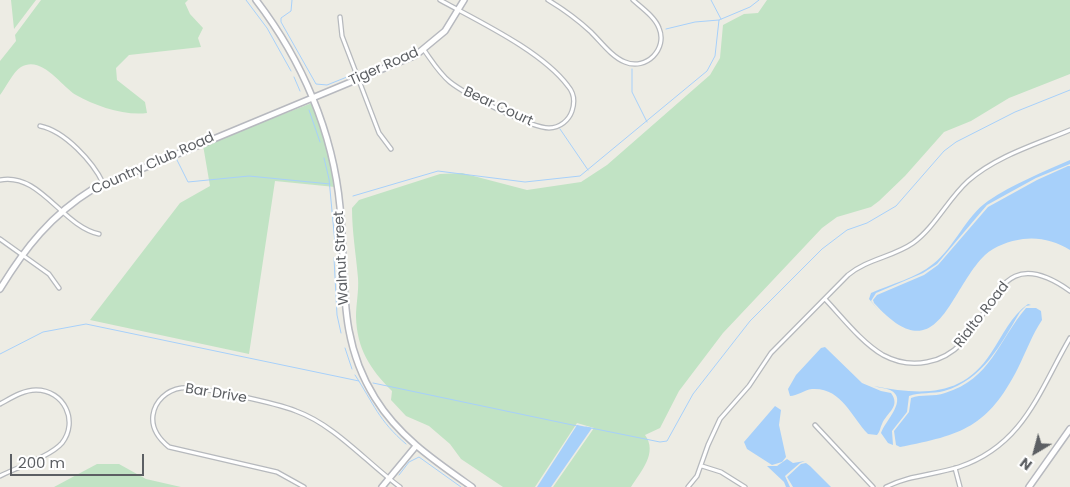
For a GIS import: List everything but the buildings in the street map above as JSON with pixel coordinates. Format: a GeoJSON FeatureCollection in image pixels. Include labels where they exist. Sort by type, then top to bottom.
{"type":"FeatureCollection","features":[{"type":"Feature","properties":{"kind":"street","name":"Walnut Street"},"geometry":{"type":"LineString","coordinates":[[256,0],[286,44],[313,98],[326,135],[338,190],[344,304],[351,342],[361,371],[374,397],[396,426],[416,446],[472,487]]}},
{"type":"Feature","properties":{"kind":"street","name":"Bear Court"},"geometry":{"type":"LineString","coordinates":[[424,50],[445,78],[464,92],[541,127],[555,127],[566,120],[572,112],[574,101],[567,84],[527,50],[440,0]]}},
{"type":"Feature","properties":{"kind":"street","name":"Tiger Road"},"geometry":{"type":"LineString","coordinates":[[313,98],[424,50],[445,31],[464,0]]}},
{"type":"Feature","properties":{"kind":"street"},"geometry":{"type":"LineString","coordinates":[[548,0],[576,19],[621,60],[637,64],[648,61],[655,55],[660,46],[661,36],[655,21],[633,0]]}},
{"type":"Feature","properties":{"kind":"street"},"geometry":{"type":"LineString","coordinates":[[340,17],[342,36],[379,133],[391,148]]}},
{"type":"Feature","properties":{"kind":"street","name":"Country Club Road"},"geometry":{"type":"LineString","coordinates":[[0,289],[22,254],[43,228],[60,212],[104,183],[313,98]]}},
{"type":"Feature","properties":{"kind":"street"},"geometry":{"type":"LineString","coordinates":[[40,126],[54,132],[86,157],[104,183]]}},
{"type":"Feature","properties":{"kind":"street"},"geometry":{"type":"LineString","coordinates":[[688,487],[702,466],[708,445],[720,419],[749,386],[771,353],[856,269],[914,242],[971,178],[1015,153],[1070,130]]}},
{"type":"Feature","properties":{"kind":"street"},"geometry":{"type":"LineString","coordinates":[[0,180],[10,179],[30,186],[41,192],[60,212],[83,228],[99,234]]}},
{"type":"Feature","properties":{"kind":"street"},"geometry":{"type":"LineString","coordinates":[[0,239],[49,274],[59,288]]}},
{"type":"Feature","properties":{"kind":"street","name":"Rialto Road"},"geometry":{"type":"LineString","coordinates":[[824,300],[880,352],[895,360],[916,363],[937,360],[958,348],[971,334],[999,289],[1016,276],[1031,272],[1041,273],[1070,290]]}},
{"type":"Feature","properties":{"kind":"street"},"geometry":{"type":"LineString","coordinates":[[886,487],[909,477],[955,468],[987,454],[1014,432],[1036,403],[1070,338]]}},
{"type":"Feature","properties":{"kind":"street","name":"Bar Drive"},"geometry":{"type":"LineString","coordinates":[[304,487],[277,472],[172,449],[161,440],[155,431],[153,416],[155,408],[166,394],[185,387],[294,410],[324,425],[400,487]]}},
{"type":"Feature","properties":{"kind":"street"},"geometry":{"type":"LineString","coordinates":[[0,404],[29,390],[44,390],[60,400],[67,411],[69,420],[66,437],[55,449],[0,476]]}},
{"type":"Feature","properties":{"kind":"street"},"geometry":{"type":"LineString","coordinates":[[815,424],[873,487]]}},
{"type":"Feature","properties":{"kind":"street"},"geometry":{"type":"LineString","coordinates":[[1029,487],[1070,428]]}},
{"type":"Feature","properties":{"kind":"street"},"geometry":{"type":"LineString","coordinates":[[382,487],[416,446]]}},
{"type":"Feature","properties":{"kind":"street"},"geometry":{"type":"LineString","coordinates":[[702,466],[722,472],[745,487]]}},
{"type":"Feature","properties":{"kind":"street"},"geometry":{"type":"LineString","coordinates":[[955,468],[960,487]]}},
{"type":"Feature","properties":{"kind":"green space"},"geometry":{"type":"Polygon","coordinates":[[[11,0],[36,0],[14,29],[11,0]]]}},
{"type":"Feature","properties":{"kind":"green space"},"geometry":{"type":"Polygon","coordinates":[[[41,0],[188,0],[185,3],[190,14],[203,28],[198,38],[201,47],[129,55],[116,68],[117,80],[145,102],[147,113],[120,112],[92,103],[70,91],[44,68],[29,64],[18,69],[0,95],[0,61],[16,41],[15,35],[41,0]]]}},
{"type":"Feature","properties":{"kind":"green space"},"geometry":{"type":"Polygon","coordinates":[[[767,0],[1070,0],[1070,74],[1009,98],[971,121],[944,132],[905,176],[879,201],[871,207],[837,217],[822,228],[723,333],[679,391],[660,428],[645,435],[649,442],[649,455],[647,462],[631,487],[553,487],[594,428],[577,423],[535,487],[503,487],[461,459],[450,444],[429,426],[406,416],[391,400],[392,391],[377,375],[366,358],[357,328],[358,283],[352,208],[359,200],[440,174],[462,173],[527,190],[581,182],[607,165],[710,75],[720,58],[723,25],[744,14],[758,13],[767,0]]]}},
{"type":"Feature","properties":{"kind":"green space"},"geometry":{"type":"Polygon","coordinates":[[[312,103],[328,153],[335,187],[275,181],[249,354],[90,320],[180,203],[210,186],[203,145],[312,103]]]}},
{"type":"Feature","properties":{"kind":"green space"},"geometry":{"type":"Polygon","coordinates":[[[97,464],[119,464],[146,479],[181,487],[54,487],[97,464]]]}},
{"type":"Feature","properties":{"kind":"water"},"geometry":{"type":"Polygon","coordinates":[[[1070,160],[1070,164],[1036,178],[987,205],[937,264],[923,273],[876,293],[871,301],[879,311],[869,299],[871,293],[911,277],[933,264],[948,249],[973,215],[988,201],[1018,184],[1070,160]]]}},
{"type":"Feature","properties":{"kind":"water"},"geometry":{"type":"Polygon","coordinates":[[[1070,166],[1070,250],[1059,244],[1041,239],[1023,239],[1002,244],[985,255],[972,270],[940,319],[927,329],[913,331],[896,323],[874,303],[873,300],[877,295],[924,275],[938,265],[988,207],[1037,180],[1070,166]]]}},
{"type":"Feature","properties":{"kind":"water"},"geometry":{"type":"Polygon","coordinates":[[[1028,304],[1031,305],[1026,306],[1020,312],[998,348],[980,370],[970,379],[944,391],[909,396],[907,412],[892,431],[893,445],[888,443],[881,433],[897,404],[897,399],[890,390],[874,386],[908,391],[924,391],[954,386],[980,368],[1012,320],[1022,309],[1028,304]]]}},
{"type":"Feature","properties":{"kind":"water"},"geometry":{"type":"Polygon","coordinates":[[[1026,308],[1036,308],[1041,311],[1042,320],[1018,368],[996,404],[984,416],[957,432],[922,443],[900,447],[896,445],[894,431],[909,412],[911,398],[945,393],[961,387],[973,378],[992,358],[1026,308]]]}},
{"type":"Feature","properties":{"kind":"water"},"geometry":{"type":"Polygon","coordinates":[[[825,347],[862,383],[891,393],[894,398],[894,406],[881,425],[877,435],[868,434],[844,404],[831,393],[812,389],[790,396],[788,389],[796,375],[821,348],[825,347]]]}},
{"type":"Feature","properties":{"kind":"water"},"geometry":{"type":"Polygon","coordinates":[[[775,406],[781,410],[779,425],[786,457],[782,462],[772,465],[747,449],[744,442],[775,406]]]}},
{"type":"Feature","properties":{"kind":"water"},"geometry":{"type":"Polygon","coordinates":[[[577,425],[592,428],[551,487],[537,487],[577,425]]]}},
{"type":"Feature","properties":{"kind":"water"},"geometry":{"type":"Polygon","coordinates":[[[787,459],[793,463],[805,461],[785,476],[790,487],[786,487],[784,482],[767,466],[777,466],[787,459]]]}},
{"type":"Feature","properties":{"kind":"water"},"geometry":{"type":"Polygon","coordinates":[[[806,463],[831,487],[793,487],[787,477],[801,464],[806,463]]]}},
{"type":"Feature","properties":{"kind":"waterway"},"geometry":{"type":"LineString","coordinates":[[246,0],[267,28],[291,71]]}},
{"type":"Feature","properties":{"kind":"waterway"},"geometry":{"type":"LineString","coordinates":[[292,0],[291,11],[281,18],[281,22],[316,84],[327,85],[352,75]]}},
{"type":"Feature","properties":{"kind":"waterway"},"geometry":{"type":"LineString","coordinates":[[711,0],[721,19]]}},
{"type":"Feature","properties":{"kind":"waterway"},"geometry":{"type":"LineString","coordinates":[[353,196],[438,171],[525,182],[580,176],[707,71],[715,56],[719,20],[750,7],[759,0]]}},
{"type":"Feature","properties":{"kind":"waterway"},"geometry":{"type":"LineString","coordinates":[[666,29],[695,22],[719,20]]}},
{"type":"Feature","properties":{"kind":"waterway"},"geometry":{"type":"LineString","coordinates":[[632,69],[632,92],[647,122]]}},
{"type":"Feature","properties":{"kind":"waterway"},"geometry":{"type":"LineString","coordinates":[[294,77],[300,91]]}},
{"type":"Feature","properties":{"kind":"waterway"},"geometry":{"type":"LineString","coordinates":[[586,427],[660,442],[667,441],[693,394],[750,321],[822,249],[847,230],[867,223],[896,206],[944,151],[956,142],[1015,112],[1070,90]]}},
{"type":"Feature","properties":{"kind":"waterway"},"geometry":{"type":"LineString","coordinates":[[309,110],[320,142]]}},
{"type":"Feature","properties":{"kind":"waterway"},"geometry":{"type":"LineString","coordinates":[[560,129],[588,170]]}},
{"type":"Feature","properties":{"kind":"waterway"},"geometry":{"type":"LineString","coordinates":[[176,158],[188,182],[249,176],[330,184]]}},
{"type":"Feature","properties":{"kind":"waterway"},"geometry":{"type":"LineString","coordinates":[[324,158],[329,179],[335,243]]}},
{"type":"Feature","properties":{"kind":"waterway"},"geometry":{"type":"LineString","coordinates":[[334,258],[337,315],[341,333]]}},
{"type":"Feature","properties":{"kind":"waterway"},"geometry":{"type":"LineString","coordinates":[[0,354],[43,332],[86,324],[359,381]]}},
{"type":"Feature","properties":{"kind":"waterway"},"geometry":{"type":"LineString","coordinates":[[345,348],[352,369]]}},
{"type":"Feature","properties":{"kind":"waterway"},"geometry":{"type":"LineString","coordinates":[[355,375],[377,411],[389,427],[406,444]]}},
{"type":"Feature","properties":{"kind":"waterway"},"geometry":{"type":"LineString","coordinates":[[373,383],[582,427]]}},
{"type":"Feature","properties":{"kind":"waterway"},"geometry":{"type":"LineString","coordinates":[[399,475],[409,462],[419,457],[461,487]]}}]}
